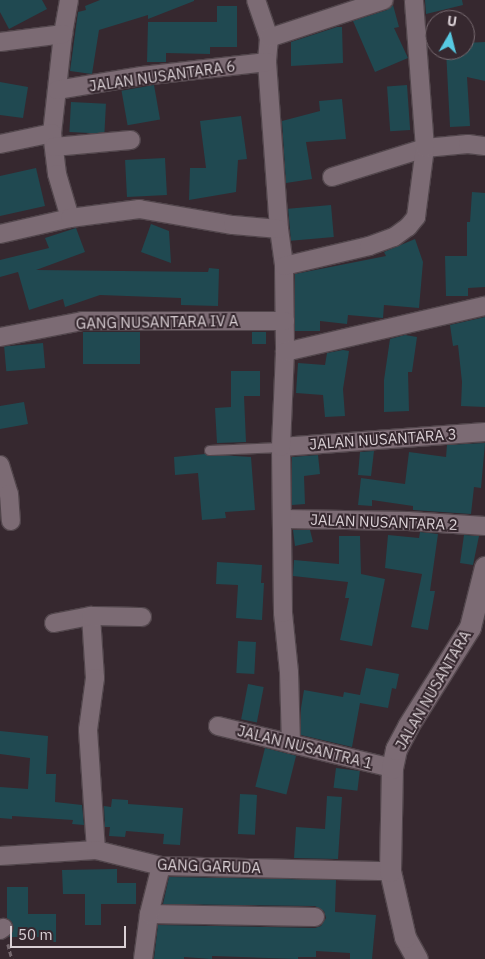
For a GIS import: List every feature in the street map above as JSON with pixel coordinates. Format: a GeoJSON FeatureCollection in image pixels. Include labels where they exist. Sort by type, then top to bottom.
{"type":"FeatureCollection","features":[{"type":"Feature","properties":{"kind":"street"},"geometry":{"type":"LineString","coordinates":[[69,0],[62,34],[53,140],[56,174],[70,218]]}},
{"type":"Feature","properties":{"kind":"street"},"geometry":{"type":"LineString","coordinates":[[256,0],[269,38],[267,62],[279,229],[284,266],[285,352],[281,447],[283,613],[289,672],[291,744]]}},
{"type":"Feature","properties":{"kind":"street"},"geometry":{"type":"LineString","coordinates":[[269,38],[384,0]]}},
{"type":"Feature","properties":{"kind":"street"},"geometry":{"type":"LineString","coordinates":[[284,266],[369,246],[394,237],[408,228],[416,217],[420,201],[425,148],[414,0]]}},
{"type":"Feature","properties":{"kind":"street"},"geometry":{"type":"LineString","coordinates":[[0,42],[62,34]]}},
{"type":"Feature","properties":{"kind":"street","name":"JALAN NUSANTARA 6"},"geometry":{"type":"LineString","coordinates":[[57,90],[142,76],[267,62]]}},
{"type":"Feature","properties":{"kind":"street"},"geometry":{"type":"LineString","coordinates":[[0,144],[53,140],[131,140]]}},
{"type":"Feature","properties":{"kind":"street"},"geometry":{"type":"LineString","coordinates":[[332,177],[425,148],[468,144],[485,146]]}},
{"type":"Feature","properties":{"kind":"street"},"geometry":{"type":"LineString","coordinates":[[0,234],[70,218],[139,209],[233,225],[279,229]]}},
{"type":"Feature","properties":{"kind":"street"},"geometry":{"type":"LineString","coordinates":[[285,352],[485,306]]}},
{"type":"Feature","properties":{"kind":"street","name":"GANG NUSANTARA IV A"},"geometry":{"type":"LineString","coordinates":[[0,337],[82,320],[285,321]]}},
{"type":"Feature","properties":{"kind":"street","name":"JALAN NUSANTARA 3"},"geometry":{"type":"LineString","coordinates":[[281,447],[485,432]]}},
{"type":"Feature","properties":{"kind":"street"},"geometry":{"type":"LineString","coordinates":[[0,465],[9,494],[11,522]]}},
{"type":"Feature","properties":{"kind":"street","name":"JALAN NUSANTARA 2"},"geometry":{"type":"LineString","coordinates":[[283,519],[408,521],[485,526]]}},
{"type":"Feature","properties":{"kind":"street","name":"JALAN NUSANTARA"},"geometry":{"type":"LineString","coordinates":[[417,959],[406,937],[390,871],[392,768],[396,749],[408,726],[470,627],[485,567]]}},
{"type":"Feature","properties":{"kind":"street"},"geometry":{"type":"LineString","coordinates":[[91,616],[95,678],[88,730],[96,850]]}},
{"type":"Feature","properties":{"kind":"street"},"geometry":{"type":"LineString","coordinates":[[54,623],[91,616],[142,617]]}},
{"type":"Feature","properties":{"kind":"street","name":"JALAN NUSANTRA 1"},"geometry":{"type":"LineString","coordinates":[[218,726],[392,768]]}},
{"type":"Feature","properties":{"kind":"street","name":"GANG GARUDA"},"geometry":{"type":"LineString","coordinates":[[0,856],[96,850],[161,866],[390,871]]}},
{"type":"Feature","properties":{"kind":"street"},"geometry":{"type":"LineString","coordinates":[[143,959],[149,914],[161,866]]}},
{"type":"Feature","properties":{"kind":"street"},"geometry":{"type":"LineString","coordinates":[[149,914],[315,917]]}},
{"type":"Feature","properties":{"kind":"lane"},"geometry":{"type":"LineString","coordinates":[[209,450],[281,447]]}},
{"type":"Feature","properties":{"kind":"building"},"geometry":{"type":"Polygon","coordinates":[[[0,0],[42,0],[47,9],[9,29],[0,12],[0,0]]]}},
{"type":"Feature","properties":{"kind":"building"},"geometry":{"type":"Polygon","coordinates":[[[100,0],[194,1],[148,19],[148,15],[99,30],[92,74],[70,71],[78,12],[86,10],[85,6],[100,0]]]}},
{"type":"Feature","properties":{"kind":"building"},"geometry":{"type":"Polygon","coordinates":[[[425,0],[462,0],[463,5],[442,10],[426,10],[425,0]]]}},
{"type":"Feature","properties":{"kind":"building"},"geometry":{"type":"Polygon","coordinates":[[[393,5],[399,27],[394,28],[408,58],[375,72],[353,21],[387,10],[393,5]]]}},
{"type":"Feature","properties":{"kind":"building"},"geometry":{"type":"Polygon","coordinates":[[[217,6],[237,6],[237,47],[210,47],[210,54],[166,53],[166,62],[147,62],[148,22],[217,22],[217,6]]]}},
{"type":"Feature","properties":{"kind":"building"},"geometry":{"type":"Polygon","coordinates":[[[342,27],[343,63],[291,66],[291,42],[342,27]]]}},
{"type":"Feature","properties":{"kind":"building"},"geometry":{"type":"Polygon","coordinates":[[[475,42],[485,42],[485,81],[467,77],[470,126],[450,127],[447,60],[475,60],[475,42]]]}},
{"type":"Feature","properties":{"kind":"building"},"geometry":{"type":"Polygon","coordinates":[[[0,82],[28,87],[23,118],[0,115],[0,82]]]}},
{"type":"Feature","properties":{"kind":"building"},"geometry":{"type":"Polygon","coordinates":[[[154,85],[160,119],[128,125],[122,91],[154,85]]]}},
{"type":"Feature","properties":{"kind":"building"},"geometry":{"type":"Polygon","coordinates":[[[407,85],[410,130],[390,131],[387,86],[407,85]]]}},
{"type":"Feature","properties":{"kind":"building"},"geometry":{"type":"Polygon","coordinates":[[[342,99],[346,139],[306,142],[312,179],[286,183],[282,121],[320,111],[319,101],[342,99]]]}},
{"type":"Feature","properties":{"kind":"building"},"geometry":{"type":"Polygon","coordinates":[[[71,102],[106,104],[104,134],[69,132],[71,102]]]}},
{"type":"Feature","properties":{"kind":"building"},"geometry":{"type":"Polygon","coordinates":[[[241,116],[247,159],[238,160],[236,192],[189,200],[190,168],[206,168],[200,121],[241,116]]]}},
{"type":"Feature","properties":{"kind":"building"},"geometry":{"type":"Polygon","coordinates":[[[165,158],[167,195],[127,197],[125,160],[165,158]]]}},
{"type":"Feature","properties":{"kind":"building"},"geometry":{"type":"Polygon","coordinates":[[[36,168],[45,206],[0,216],[0,176],[36,168]]]}},
{"type":"Feature","properties":{"kind":"building"},"geometry":{"type":"Polygon","coordinates":[[[472,192],[485,193],[485,287],[468,288],[468,296],[446,296],[445,256],[467,256],[467,222],[470,222],[472,192]]]}},
{"type":"Feature","properties":{"kind":"building"},"geometry":{"type":"Polygon","coordinates":[[[331,205],[334,237],[291,241],[288,209],[331,205]]]}},
{"type":"Feature","properties":{"kind":"building"},"geometry":{"type":"Polygon","coordinates":[[[151,224],[169,231],[171,263],[141,252],[151,224]]]}},
{"type":"Feature","properties":{"kind":"building"},"geometry":{"type":"Polygon","coordinates":[[[76,228],[85,252],[36,270],[208,272],[209,268],[219,269],[218,306],[181,305],[181,298],[100,295],[65,307],[63,299],[29,310],[18,272],[0,277],[0,260],[49,248],[45,238],[76,228]]]}},
{"type":"Feature","properties":{"kind":"building"},"geometry":{"type":"Polygon","coordinates":[[[415,239],[423,262],[419,308],[384,305],[383,318],[348,315],[347,324],[320,321],[320,331],[295,331],[295,274],[386,256],[384,252],[415,239]]]}},
{"type":"Feature","properties":{"kind":"building"},"geometry":{"type":"Polygon","coordinates":[[[485,317],[485,407],[461,406],[462,382],[458,345],[453,346],[450,325],[485,317]]]}},
{"type":"Feature","properties":{"kind":"building"},"geometry":{"type":"Polygon","coordinates":[[[83,332],[140,332],[140,364],[83,364],[83,332]]]}},
{"type":"Feature","properties":{"kind":"building"},"geometry":{"type":"Polygon","coordinates":[[[252,332],[266,332],[266,344],[252,344],[252,332]]]}},
{"type":"Feature","properties":{"kind":"building"},"geometry":{"type":"Polygon","coordinates":[[[405,335],[417,337],[412,372],[408,372],[409,411],[384,412],[384,380],[390,339],[405,335]]]}},
{"type":"Feature","properties":{"kind":"building"},"geometry":{"type":"Polygon","coordinates":[[[43,343],[45,368],[6,371],[4,346],[43,343]]]}},
{"type":"Feature","properties":{"kind":"building"},"geometry":{"type":"Polygon","coordinates":[[[343,350],[349,351],[343,389],[345,416],[325,417],[323,395],[296,393],[298,363],[325,365],[327,353],[343,350]]]}},
{"type":"Feature","properties":{"kind":"building"},"geometry":{"type":"Polygon","coordinates":[[[231,371],[260,371],[260,396],[244,396],[246,442],[217,443],[215,408],[231,407],[231,371]]]}},
{"type":"Feature","properties":{"kind":"building"},"geometry":{"type":"Polygon","coordinates":[[[24,402],[28,424],[0,429],[0,406],[24,402]]]}},
{"type":"Feature","properties":{"kind":"building"},"geometry":{"type":"Polygon","coordinates":[[[485,443],[481,488],[474,487],[471,514],[413,510],[413,506],[372,500],[372,506],[358,505],[361,478],[405,484],[409,452],[446,457],[447,445],[485,443]]]}},
{"type":"Feature","properties":{"kind":"building"},"geometry":{"type":"Polygon","coordinates":[[[374,451],[371,476],[358,475],[360,452],[374,451]]]}},
{"type":"Feature","properties":{"kind":"building"},"geometry":{"type":"Polygon","coordinates":[[[205,454],[251,457],[255,510],[225,512],[226,518],[202,520],[198,473],[175,475],[174,457],[205,454]]]}},
{"type":"Feature","properties":{"kind":"building"},"geometry":{"type":"Polygon","coordinates":[[[318,455],[320,474],[304,476],[305,504],[292,505],[292,457],[318,455]]]}},
{"type":"Feature","properties":{"kind":"building"},"geometry":{"type":"Polygon","coordinates":[[[293,530],[310,530],[313,542],[295,546],[293,530]]]}},
{"type":"Feature","properties":{"kind":"building"},"geometry":{"type":"Polygon","coordinates":[[[420,532],[438,534],[430,591],[435,591],[428,630],[411,627],[422,574],[385,568],[388,535],[419,538],[420,532]]]}},
{"type":"Feature","properties":{"kind":"building"},"geometry":{"type":"Polygon","coordinates":[[[464,535],[479,536],[473,565],[460,563],[464,535]]]}},
{"type":"Feature","properties":{"kind":"building"},"geometry":{"type":"Polygon","coordinates":[[[339,536],[360,536],[361,574],[385,579],[372,646],[340,640],[349,598],[345,598],[348,582],[293,576],[294,560],[339,564],[339,536]]]}},
{"type":"Feature","properties":{"kind":"building"},"geometry":{"type":"Polygon","coordinates":[[[217,562],[262,565],[261,583],[264,583],[262,620],[236,618],[238,585],[216,584],[217,562]]]}},
{"type":"Feature","properties":{"kind":"building"},"geometry":{"type":"Polygon","coordinates":[[[238,641],[256,642],[254,674],[236,673],[238,641]]]}},
{"type":"Feature","properties":{"kind":"building"},"geometry":{"type":"Polygon","coordinates":[[[366,668],[399,674],[396,689],[392,688],[388,708],[360,703],[352,747],[301,735],[301,708],[304,690],[343,697],[344,692],[360,695],[366,668]]]}},
{"type":"Feature","properties":{"kind":"building"},"geometry":{"type":"Polygon","coordinates":[[[248,684],[264,687],[257,722],[241,719],[248,684]]]}},
{"type":"Feature","properties":{"kind":"building"},"geometry":{"type":"Polygon","coordinates":[[[0,731],[48,736],[46,774],[56,774],[55,802],[82,805],[84,825],[72,824],[73,820],[12,816],[12,819],[0,818],[0,787],[28,789],[30,758],[0,754],[0,731]]]}},
{"type":"Feature","properties":{"kind":"building"},"geometry":{"type":"Polygon","coordinates":[[[265,748],[296,756],[286,795],[255,787],[265,748]]]}},
{"type":"Feature","properties":{"kind":"building"},"geometry":{"type":"Polygon","coordinates":[[[336,768],[360,771],[357,791],[334,788],[336,768]]]}},
{"type":"Feature","properties":{"kind":"building"},"geometry":{"type":"Polygon","coordinates":[[[240,794],[257,795],[255,835],[238,834],[240,794]]]}},
{"type":"Feature","properties":{"kind":"building"},"geometry":{"type":"Polygon","coordinates":[[[327,796],[342,797],[338,859],[294,858],[296,827],[325,829],[327,796]]]}},
{"type":"Feature","properties":{"kind":"building"},"geometry":{"type":"Polygon","coordinates":[[[112,799],[128,800],[128,804],[183,808],[180,845],[163,844],[164,834],[126,831],[125,837],[109,836],[110,827],[105,827],[104,806],[111,807],[112,799]]]}},
{"type":"Feature","properties":{"kind":"building"},"geometry":{"type":"Polygon","coordinates":[[[117,869],[117,883],[136,883],[136,904],[101,904],[101,925],[85,925],[85,894],[63,894],[62,870],[117,869]]]}},
{"type":"Feature","properties":{"kind":"building"},"geometry":{"type":"Polygon","coordinates":[[[169,877],[336,880],[335,912],[376,915],[372,959],[350,959],[350,953],[316,951],[316,957],[298,957],[298,959],[212,956],[212,959],[184,957],[184,959],[154,959],[158,925],[315,928],[321,926],[326,918],[324,911],[315,906],[163,904],[169,877]]]}},
{"type":"Feature","properties":{"kind":"building"},"geometry":{"type":"Polygon","coordinates":[[[7,887],[28,887],[28,914],[56,914],[56,942],[42,942],[42,937],[9,937],[14,928],[12,922],[7,918],[7,887]]]}}]}
